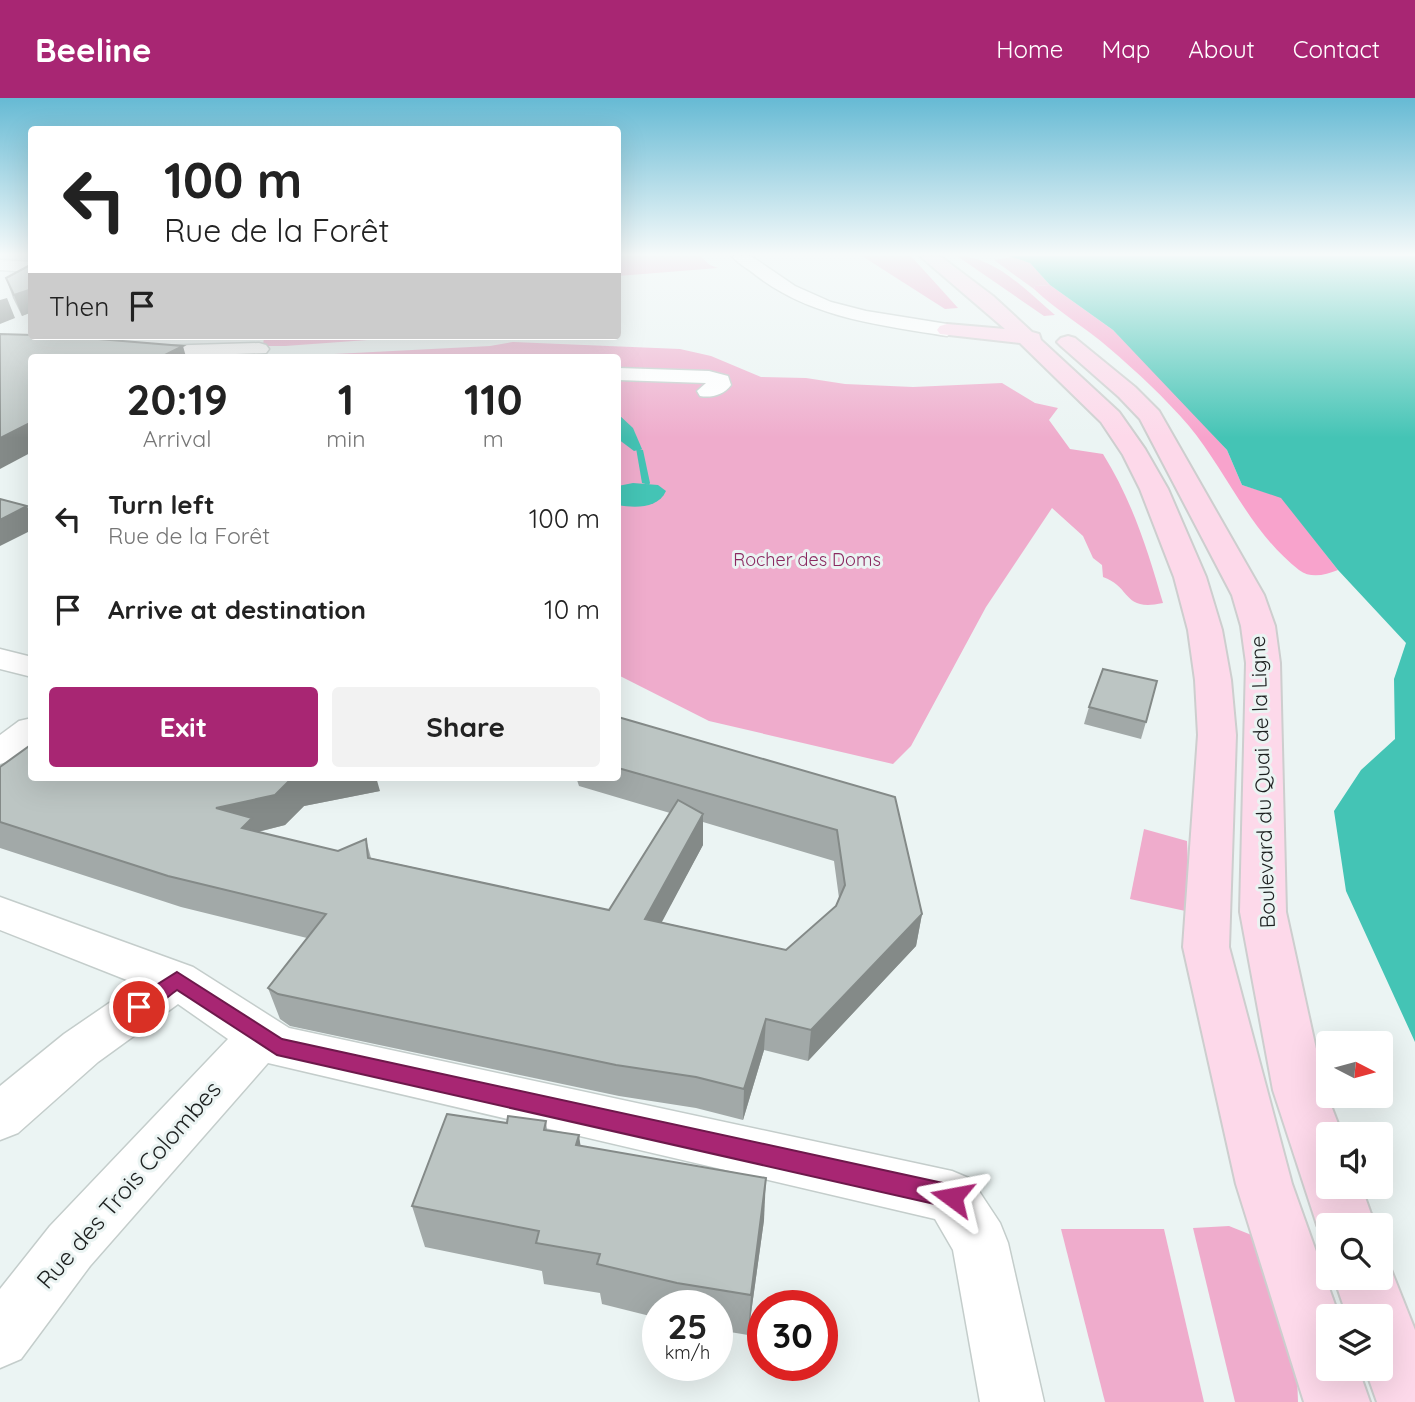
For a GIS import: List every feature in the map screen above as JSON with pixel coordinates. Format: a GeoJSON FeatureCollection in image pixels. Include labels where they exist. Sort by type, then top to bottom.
{"type":"FeatureCollection","features":[{"type":"Feature","properties":{"kind":"main road"},"geometry":{"type":"LineString","coordinates":[[952,336],[976,317]]}},
{"type":"Feature","properties":{"kind":"main road","name":"Boulevard du Quai de la Ligne"},"geometry":{"type":"LineString","coordinates":[[1023,317],[1039,325],[1092,379],[1150,416],[1242,583],[1258,626],[1263,663],[1263,912],[1299,1090],[1316,1139]]}},
{"type":"Feature","properties":{"kind":"main road","name":"Boulevard du Quai de la Ligne"},"geometry":{"type":"LineString","coordinates":[[1039,325],[1092,379],[1110,417],[1154,489],[1190,578],[1205,630],[1213,680],[1217,735],[1206,947],[1264,1184],[1337,1402]]}},
{"type":"Feature","properties":{"kind":"main road"},"geometry":{"type":"LineString","coordinates":[[952,336],[1039,325],[1092,379]]}},
{"type":"Feature","properties":{"kind":"main road"},"geometry":{"type":"LineString","coordinates":[[952,336],[1014,361],[1092,379]]}},
{"type":"Feature","properties":{"kind":"main road"},"geometry":{"type":"LineString","coordinates":[[1393,1356],[1410,1402]]}},
{"type":"Feature","properties":{"kind":"street"},"geometry":{"type":"LineString","coordinates":[[867,317],[904,330],[952,336]]}},
{"type":"Feature","properties":{"kind":"street"},"geometry":{"type":"LineString","coordinates":[[159,352],[259,349]]}},
{"type":"Feature","properties":{"kind":"street"},"geometry":{"type":"LineString","coordinates":[[621,374],[698,376],[720,381],[720,386],[708,391]]}},
{"type":"Feature","properties":{"kind":"street"},"geometry":{"type":"LineString","coordinates":[[0,659],[28,666]]}},
{"type":"Feature","properties":{"kind":"street"},"geometry":{"type":"LineString","coordinates":[[0,752],[28,732]]}},
{"type":"Feature","properties":{"kind":"street"},"geometry":{"type":"LineString","coordinates":[[0,913],[177,980],[277,1046],[952,1197],[980,1243],[1012,1402]]}},
{"type":"Feature","properties":{"kind":"street"},"geometry":{"type":"LineString","coordinates":[[0,1117],[81,1048],[177,980]]}},
{"type":"Feature","properties":{"kind":"street","name":"Rue des Trois Colombes"},"geometry":{"type":"LineString","coordinates":[[0,1338],[70,1246],[261,1037]]}},
{"type":"Feature","properties":{"kind":"green space"},"geometry":{"type":"Polygon","coordinates":[[[264,340],[368,340],[285,346],[263,346],[264,340]]]}},
{"type":"Feature","properties":{"kind":"green space","name":"Rocher des Doms"},"geometry":{"type":"Polygon","coordinates":[[[513,342],[680,349],[711,356],[761,377],[806,378],[845,384],[913,387],[1002,383],[1035,403],[1058,408],[1049,420],[1070,449],[1103,454],[1131,508],[1163,603],[1140,604],[1103,577],[1102,565],[1093,558],[1083,536],[1052,508],[986,607],[911,746],[893,764],[709,721],[621,677],[621,354],[334,354],[490,346],[513,342]]]}},
{"type":"Feature","properties":{"kind":"green space"},"geometry":{"type":"Polygon","coordinates":[[[1144,829],[1187,841],[1190,912],[1130,899],[1144,829]]]}},
{"type":"Feature","properties":{"kind":"green space"},"geometry":{"type":"Polygon","coordinates":[[[1229,1226],[1254,1236],[1297,1374],[1298,1402],[1235,1402],[1193,1228],[1229,1226]]]}},
{"type":"Feature","properties":{"kind":"green space"},"geometry":{"type":"Polygon","coordinates":[[[1061,1229],[1164,1229],[1204,1402],[1105,1402],[1061,1229]]]}},
{"type":"Feature","properties":{"kind":"shaded area"},"geometry":{"type":"Polygon","coordinates":[[[1068,317],[1095,317],[1113,330],[1227,450],[1242,485],[1281,497],[1338,570],[1323,575],[1308,574],[1282,555],[1253,520],[1189,426],[1140,376],[1068,317]]]}},
{"type":"Feature","properties":{"kind":"shaded area"},"geometry":{"type":"Polygon","coordinates":[[[1095,317],[1415,317],[1415,1042],[1346,891],[1334,811],[1361,770],[1395,739],[1394,679],[1406,643],[1338,570],[1281,498],[1242,485],[1227,450],[1113,330],[1095,317]]]}},
{"type":"Feature","properties":{"kind":"shaded area"},"geometry":{"type":"Polygon","coordinates":[[[621,417],[633,428],[642,449],[634,451],[621,441],[621,417]]]}},
{"type":"Feature","properties":{"kind":"shaded area"},"geometry":{"type":"Polygon","coordinates":[[[633,483],[658,485],[666,491],[652,504],[631,507],[621,505],[621,485],[633,483]]]}},
{"type":"Feature","properties":{"kind":"building"},"geometry":{"type":"Polygon","coordinates":[[[0,334],[28,335],[28,340],[110,340],[183,346],[167,354],[28,354],[28,424],[0,438],[0,334]]]}},
{"type":"Feature","properties":{"kind":"building"},"geometry":{"type":"Polygon","coordinates":[[[0,499],[27,506],[0,520],[0,499]]]}},
{"type":"Feature","properties":{"kind":"building"},"geometry":{"type":"Polygon","coordinates":[[[1103,669],[1157,681],[1146,722],[1089,707],[1103,669]]]}},
{"type":"Feature","properties":{"kind":"building"},"geometry":{"type":"Polygon","coordinates":[[[621,718],[895,797],[922,914],[811,1030],[766,1019],[744,1089],[696,1077],[616,1065],[278,994],[268,988],[326,914],[168,876],[0,822],[0,767],[28,747],[28,781],[289,781],[275,795],[216,808],[252,818],[242,828],[338,851],[366,839],[368,858],[609,910],[678,800],[703,814],[645,919],[786,950],[836,906],[845,885],[837,830],[621,769],[621,718]]]}},
{"type":"Feature","properties":{"kind":"building"},"geometry":{"type":"Polygon","coordinates":[[[447,1114],[507,1123],[508,1116],[546,1121],[544,1130],[579,1135],[576,1145],[766,1178],[752,1290],[747,1290],[747,1294],[677,1283],[597,1264],[600,1254],[536,1243],[539,1231],[412,1206],[447,1114]]]}},
{"type":"Feature","properties":{"kind":"waterway"},"geometry":{"type":"LineString","coordinates":[[639,450],[646,483]]}},
{"type":"Feature","properties":{"kind":"route"},"geometry":{"type":"LineString","coordinates":[[139,1007],[177,980],[277,1046],[952,1197]]}}]}
